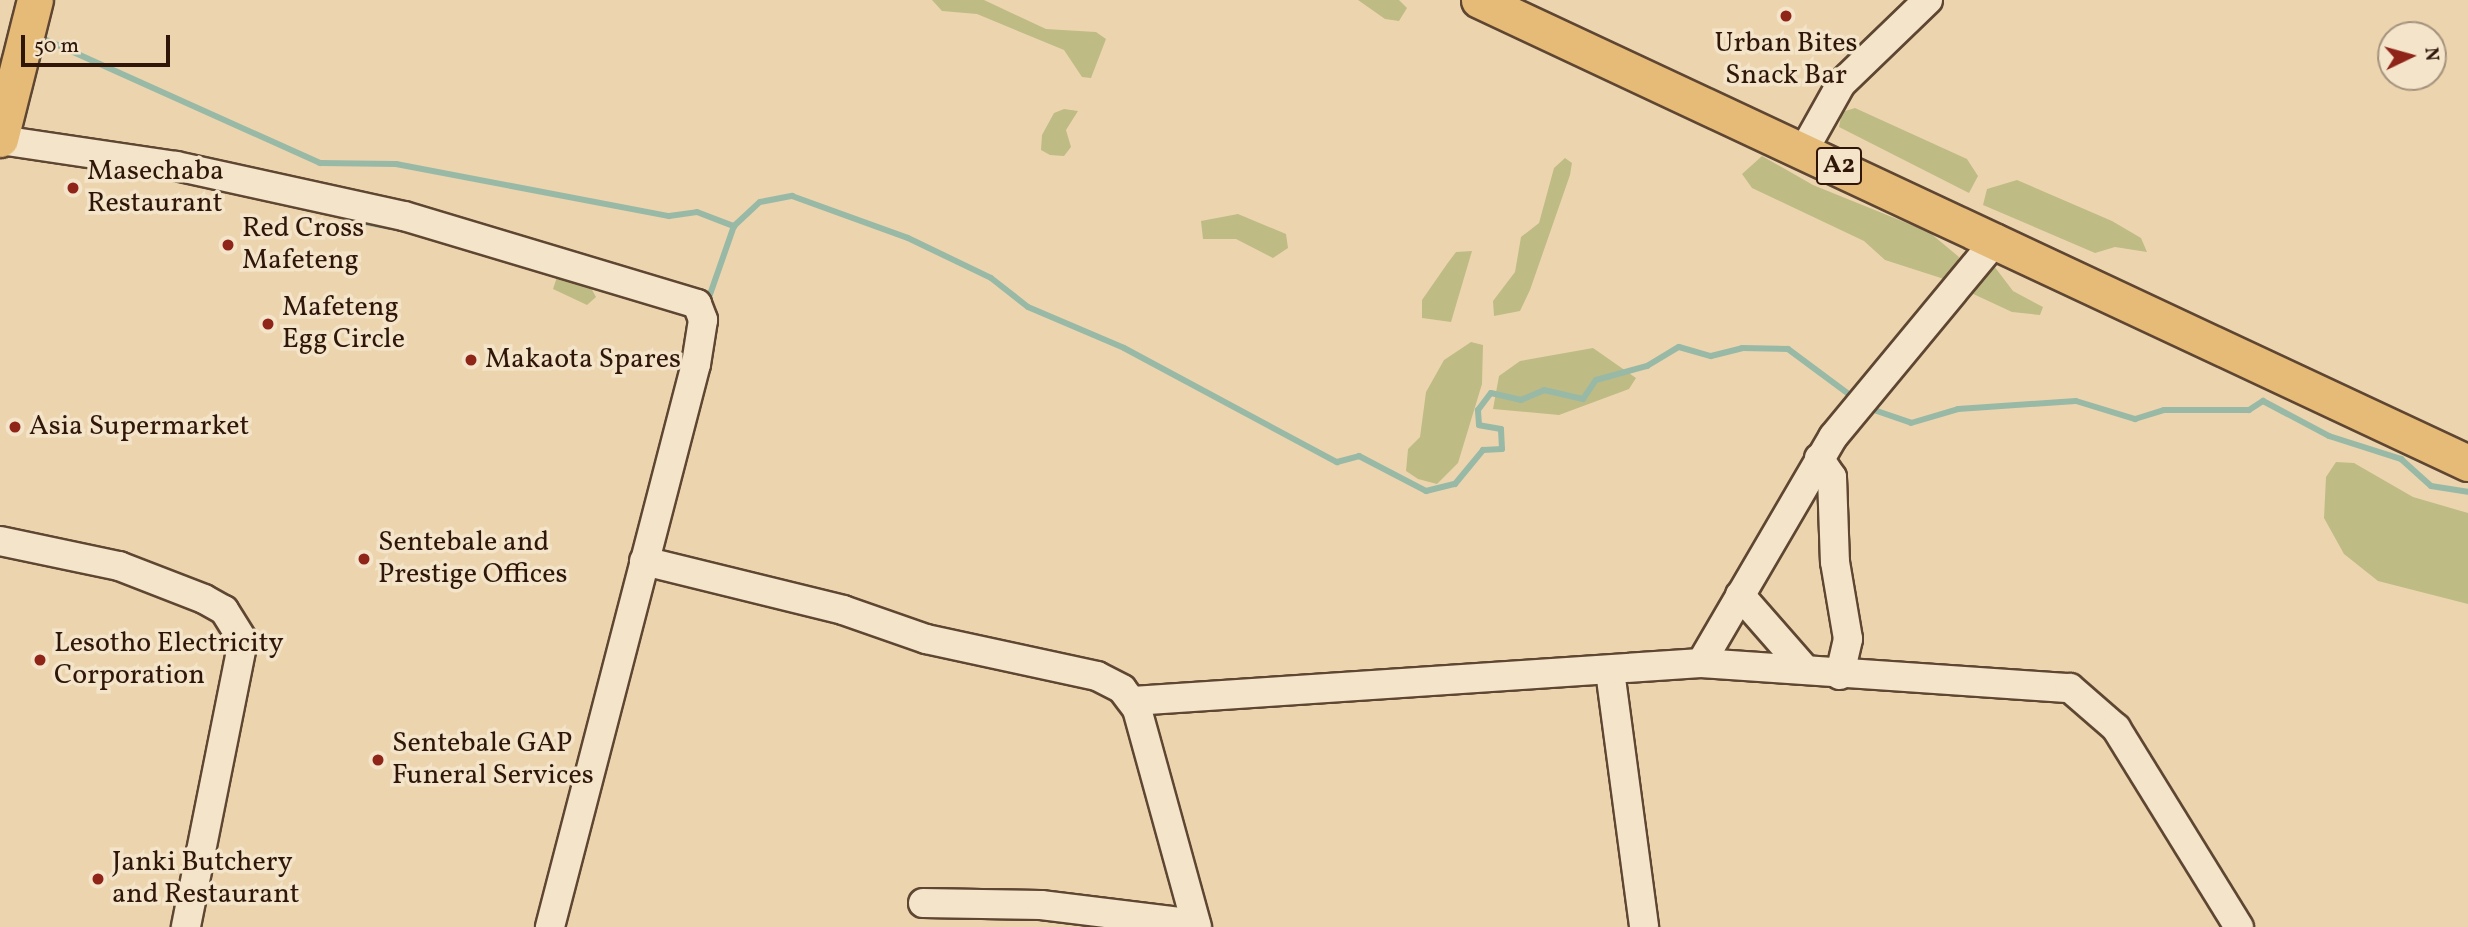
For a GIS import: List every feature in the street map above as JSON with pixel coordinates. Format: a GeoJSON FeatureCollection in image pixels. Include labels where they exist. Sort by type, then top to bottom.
{"type":"FeatureCollection","features":[{"type":"Feature","properties":{"kind":"main road"},"geometry":{"type":"LineString","coordinates":[[0,140],[35,0]]}},
{"type":"Feature","properties":{"kind":"main road","name":"A2"},"geometry":{"type":"LineString","coordinates":[[1479,0],[1997,239],[2468,463]]}},
{"type":"Feature","properties":{"kind":"street"},"geometry":{"type":"LineString","coordinates":[[1804,150],[1841,85],[1928,0]]}},
{"type":"Feature","properties":{"kind":"street"},"geometry":{"type":"LineString","coordinates":[[0,140],[176,166],[404,216],[696,304],[703,320],[696,364],[551,927]]}},
{"type":"Feature","properties":{"kind":"street"},"geometry":{"type":"LineString","coordinates":[[1701,663],[1819,458],[1997,239]]}},
{"type":"Feature","properties":{"kind":"street"},"geometry":{"type":"LineString","coordinates":[[1819,458],[1832,477],[1835,562],[1848,639],[1840,675]]}},
{"type":"Feature","properties":{"kind":"street"},"geometry":{"type":"LineString","coordinates":[[0,541],[118,566],[204,599],[224,610],[243,641],[186,927]]}},
{"type":"Feature","properties":{"kind":"street"},"geometry":{"type":"LineString","coordinates":[[644,561],[843,610],[926,639],[1097,676],[1133,701],[1701,663],[1802,667],[1840,675],[2070,688],[2116,729],[2239,927]]}},
{"type":"Feature","properties":{"kind":"street"},"geometry":{"type":"LineString","coordinates":[[1740,595],[1802,667]]}},
{"type":"Feature","properties":{"kind":"street"},"geometry":{"type":"LineString","coordinates":[[1610,671],[1644,927]]}},
{"type":"Feature","properties":{"kind":"street"},"geometry":{"type":"LineString","coordinates":[[923,903],[1041,905],[1196,925],[1133,701]]}},
{"type":"Feature","properties":{"kind":"shaded area"},"geometry":{"type":"Polygon","coordinates":[[[932,0],[984,0],[1046,29],[1096,32],[1106,39],[1091,78],[1082,77],[1064,50],[977,14],[942,11],[932,0]]]}},
{"type":"Feature","properties":{"kind":"shaded area"},"geometry":{"type":"Polygon","coordinates":[[[1358,0],[1399,0],[1407,8],[1399,21],[1385,19],[1358,0]]]}},
{"type":"Feature","properties":{"kind":"shaded area"},"geometry":{"type":"Polygon","coordinates":[[[1855,108],[1967,159],[1978,176],[1969,193],[1839,127],[1842,112],[1855,108]]]}},
{"type":"Feature","properties":{"kind":"shaded area"},"geometry":{"type":"Polygon","coordinates":[[[1064,109],[1078,111],[1066,130],[1071,147],[1064,156],[1050,155],[1041,150],[1042,135],[1054,113],[1064,109]]]}},
{"type":"Feature","properties":{"kind":"shaded area"},"geometry":{"type":"Polygon","coordinates":[[[1762,156],[1813,185],[1929,232],[1959,257],[1955,271],[1944,279],[1885,260],[1864,241],[1752,188],[1742,174],[1762,156]]]}},
{"type":"Feature","properties":{"kind":"shaded area"},"geometry":{"type":"Polygon","coordinates":[[[1565,158],[1572,163],[1570,175],[1530,290],[1520,311],[1494,316],[1493,301],[1515,272],[1521,237],[1539,223],[1554,168],[1565,158]]]}},
{"type":"Feature","properties":{"kind":"shaded area"},"geometry":{"type":"Polygon","coordinates":[[[2017,180],[2112,221],[2141,238],[2147,252],[2115,247],[2095,253],[1983,205],[1987,189],[2017,180]]]}},
{"type":"Feature","properties":{"kind":"shaded area"},"geometry":{"type":"Polygon","coordinates":[[[1238,214],[1286,234],[1288,248],[1273,258],[1236,239],[1203,239],[1201,221],[1238,214]]]}},
{"type":"Feature","properties":{"kind":"shaded area"},"geometry":{"type":"Polygon","coordinates":[[[1472,251],[1451,322],[1422,318],[1422,300],[1447,264],[1456,252],[1472,251]]]}},
{"type":"Feature","properties":{"kind":"shaded area"},"geometry":{"type":"Polygon","coordinates":[[[1994,266],[2013,291],[2043,307],[2040,315],[2012,312],[1969,292],[1984,268],[1994,266]]]}},
{"type":"Feature","properties":{"kind":"shaded area"},"geometry":{"type":"Polygon","coordinates":[[[558,274],[587,281],[596,297],[587,305],[553,289],[558,274]]]}},
{"type":"Feature","properties":{"kind":"shaded area"},"geometry":{"type":"Polygon","coordinates":[[[1471,342],[1483,345],[1482,384],[1458,463],[1437,484],[1418,479],[1406,471],[1408,449],[1420,437],[1426,392],[1444,360],[1471,342]]]}},
{"type":"Feature","properties":{"kind":"shaded area"},"geometry":{"type":"Polygon","coordinates":[[[1593,348],[1636,378],[1629,389],[1559,415],[1493,409],[1499,376],[1520,361],[1593,348]]]}},
{"type":"Feature","properties":{"kind":"shaded area"},"geometry":{"type":"Polygon","coordinates":[[[2336,462],[2354,463],[2413,497],[2468,513],[2468,604],[2378,581],[2344,554],[2324,518],[2326,477],[2336,462]]]}},
{"type":"Feature","properties":{"kind":"waterway"},"geometry":{"type":"LineString","coordinates":[[42,38],[320,163],[396,164],[669,216],[697,212],[734,226],[760,202],[792,196],[908,238],[991,278],[1028,307],[1124,348],[1337,462],[1359,456],[1426,491],[1455,484],[1483,450],[1502,449],[1501,429],[1479,425],[1478,410],[1491,393],[1521,400],[1544,390],[1583,399],[1596,380],[1647,366],[1679,347],[1711,356],[1742,348],[1788,349],[1850,395]]}},
{"type":"Feature","properties":{"kind":"waterway"},"geometry":{"type":"LineString","coordinates":[[349,219],[390,227]]}},
{"type":"Feature","properties":{"kind":"waterway"},"geometry":{"type":"LineString","coordinates":[[707,303],[734,226]]}},
{"type":"Feature","properties":{"kind":"waterway"},"geometry":{"type":"LineString","coordinates":[[1874,410],[1911,423],[1958,409],[2076,401],[2135,419],[2164,410],[2249,410],[2263,401],[2329,436],[2401,459],[2431,486],[2468,492]]}},
{"type":"Feature","properties":{"kind":"place","name":"Urban Bites Snack Bar"},"geometry":{"type":"Point","coordinates":[1786,16]}},
{"type":"Feature","properties":{"kind":"place","name":"Masechaba Restaurant"},"geometry":{"type":"Point","coordinates":[73,188]}},
{"type":"Feature","properties":{"kind":"place","name":"Red Cross Mafeteng"},"geometry":{"type":"Point","coordinates":[228,245]}},
{"type":"Feature","properties":{"kind":"place","name":"Mafeteng Egg Circle"},"geometry":{"type":"Point","coordinates":[268,324]}},
{"type":"Feature","properties":{"kind":"place","name":"Makaota Spares"},"geometry":{"type":"Point","coordinates":[471,360]}},
{"type":"Feature","properties":{"kind":"place","name":"Asia Supermarket"},"geometry":{"type":"Point","coordinates":[15,427]}},
{"type":"Feature","properties":{"kind":"place","name":"Sentebale and Prestige Offices"},"geometry":{"type":"Point","coordinates":[364,559]}},
{"type":"Feature","properties":{"kind":"place","name":"Lesotho Electricity Corporation"},"geometry":{"type":"Point","coordinates":[40,660]}},
{"type":"Feature","properties":{"kind":"place","name":"Sentebale GAP Funeral Services"},"geometry":{"type":"Point","coordinates":[378,760]}},
{"type":"Feature","properties":{"kind":"place","name":"Janki Butchery and Restaurant"},"geometry":{"type":"Point","coordinates":[98,879]}}]}
